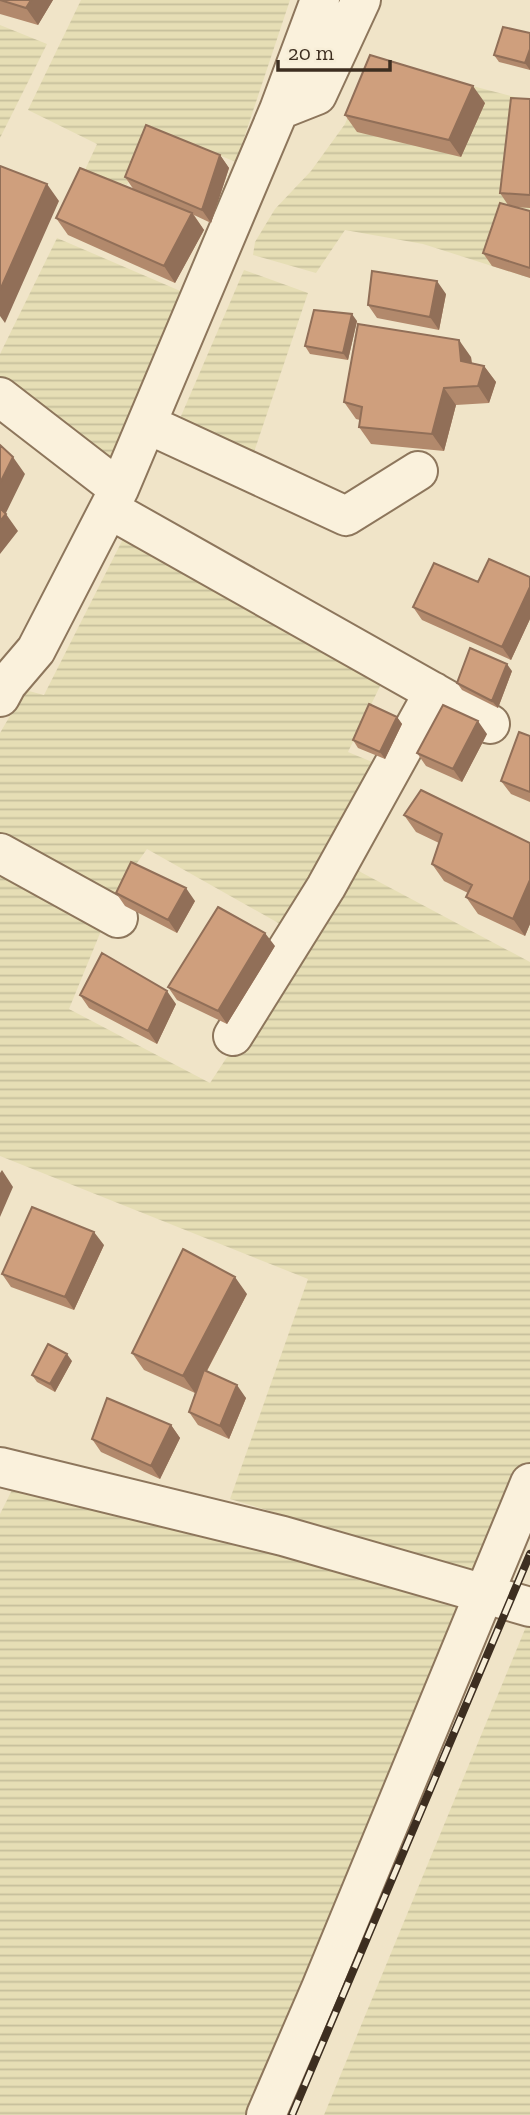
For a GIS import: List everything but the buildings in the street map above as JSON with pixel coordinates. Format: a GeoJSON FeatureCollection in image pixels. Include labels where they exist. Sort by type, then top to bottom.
{"type":"FeatureCollection","features":[{"type":"Feature","properties":{"kind":"street"},"geometry":{"type":"LineString","coordinates":[[2,688],[36,650],[114,499],[279,110],[320,0]]}},
{"type":"Feature","properties":{"kind":"street"},"geometry":{"type":"LineString","coordinates":[[279,110],[317,95],[361,0]]}},
{"type":"Feature","properties":{"kind":"street"},"geometry":{"type":"LineString","coordinates":[[0,397],[114,499],[490,724]]}},
{"type":"Feature","properties":{"kind":"street"},"geometry":{"type":"LineString","coordinates":[[147,424],[346,516],[418,471]]}},
{"type":"Feature","properties":{"kind":"street"},"geometry":{"type":"LineString","coordinates":[[233,1036],[326,887],[434,692]]}},
{"type":"Feature","properties":{"kind":"street"},"geometry":{"type":"LineString","coordinates":[[0,853],[117,918]]}},
{"type":"Feature","properties":{"kind":"street"},"geometry":{"type":"LineString","coordinates":[[0,1467],[270,1533],[530,1607]]}},
{"type":"Feature","properties":{"kind":"street"},"geometry":{"type":"LineString","coordinates":[[266,2115],[530,1483]]}},
{"type":"Feature","properties":{"kind":"shaded area"},"geometry":{"type":"Polygon","coordinates":[[[81,0],[290,0],[236,162],[152,128],[127,185],[84,172],[97,144],[28,110],[81,0]]]}},
{"type":"Feature","properties":{"kind":"shaded area"},"geometry":{"type":"Polygon","coordinates":[[[0,25],[47,44],[0,138],[0,25]]]}},
{"type":"Feature","properties":{"kind":"shaded area"},"geometry":{"type":"Polygon","coordinates":[[[372,60],[530,101],[530,278],[423,244],[345,230],[316,273],[253,255],[255,242],[275,209],[311,171],[345,124],[372,60]]]}},
{"type":"Feature","properties":{"kind":"shaded area"},"geometry":{"type":"Polygon","coordinates":[[[57,238],[185,293],[107,467],[0,387],[0,354],[57,238]]]}},
{"type":"Feature","properties":{"kind":"shaded area"},"geometry":{"type":"Polygon","coordinates":[[[244,270],[308,293],[252,458],[178,423],[244,270]]]}},
{"type":"Feature","properties":{"kind":"shaded area"},"geometry":{"type":"Polygon","coordinates":[[[126,533],[384,678],[348,752],[394,771],[338,860],[530,962],[530,1486],[490,1577],[230,1499],[308,1279],[0,1156],[0,868],[103,926],[69,1009],[210,1083],[305,938],[147,849],[110,901],[0,841],[0,733],[25,690],[44,695],[126,533]]]}},
{"type":"Feature","properties":{"kind":"shaded area"},"geometry":{"type":"Polygon","coordinates":[[[12,1490],[480,1604],[251,2115],[0,2115],[0,1514],[12,1490]]]}},
{"type":"Feature","properties":{"kind":"shaded area"},"geometry":{"type":"Polygon","coordinates":[[[530,1617],[530,2115],[324,2115],[530,1617]]]}},
{"type":"Feature","properties":{"kind":"railway"},"geometry":{"type":"LineString","coordinates":[[292,2115],[530,1554]]}}]}
